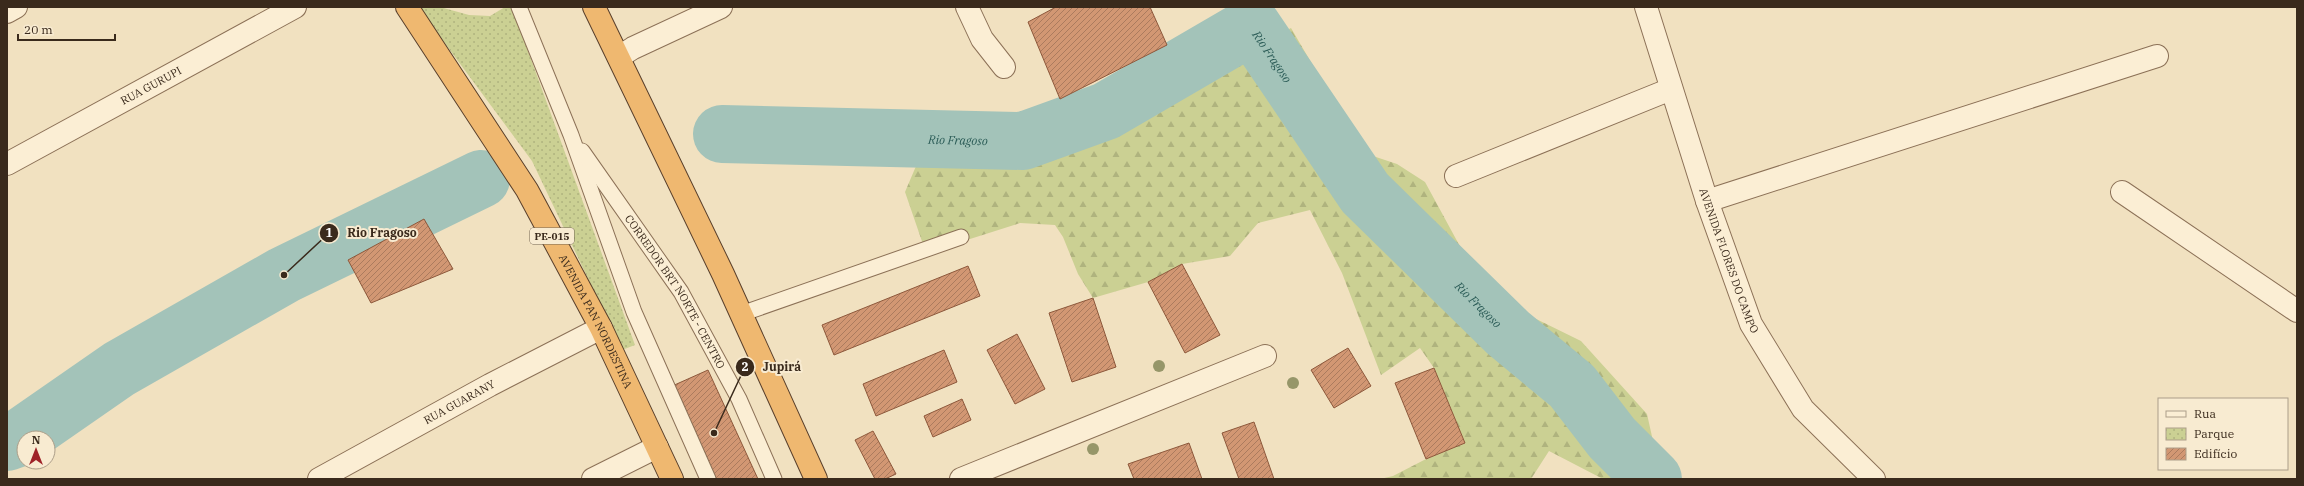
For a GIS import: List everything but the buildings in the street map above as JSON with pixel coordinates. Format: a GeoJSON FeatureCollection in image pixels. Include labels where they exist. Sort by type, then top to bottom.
{"type":"FeatureCollection","features":[{"type":"Feature","properties":{"kind":"highway","name":"AVENIDA PAN NORDESTINA"},"geometry":{"type":"LineString","coordinates":[[407,7],[527,190],[602,328],[672,479]]}},
{"type":"Feature","properties":{"kind":"highway"},"geometry":{"type":"LineString","coordinates":[[594,7],[741,314],[816,479]]}},
{"type":"Feature","properties":{"kind":"street"},"geometry":{"type":"LineString","coordinates":[[7,12],[16,7]]}},
{"type":"Feature","properties":{"kind":"street","name":"RUA GURUPI"},"geometry":{"type":"LineString","coordinates":[[7,164],[295,7]]}},
{"type":"Feature","properties":{"kind":"street"},"geometry":{"type":"LineString","coordinates":[[619,57],[634,48],[721,7]]}},
{"type":"Feature","properties":{"kind":"street"},"geometry":{"type":"LineString","coordinates":[[967,7],[982,39],[1004,67]]}},
{"type":"Feature","properties":{"kind":"street","name":"AVENIDA FLORES DO CAMPO"},"geometry":{"type":"LineString","coordinates":[[1646,7],[1707,202],[1751,324],[1803,409],[1874,479]]}},
{"type":"Feature","properties":{"kind":"street"},"geometry":{"type":"LineString","coordinates":[[1707,202],[2157,56]]}},
{"type":"Feature","properties":{"kind":"street"},"geometry":{"type":"LineString","coordinates":[[1456,176],[1671,89]]}},
{"type":"Feature","properties":{"kind":"street"},"geometry":{"type":"LineString","coordinates":[[2122,192],[2297,311]]}},
{"type":"Feature","properties":{"kind":"street","name":"RUA GUARANY"},"geometry":{"type":"LineString","coordinates":[[319,479],[490,385],[602,328]]}},
{"type":"Feature","properties":{"kind":"street"},"geometry":{"type":"LineString","coordinates":[[961,479],[1265,356]]}},
{"type":"Feature","properties":{"kind":"street"},"geometry":{"type":"LineString","coordinates":[[593,479],[657,447]]}},
{"type":"Feature","properties":{"kind":"lane","name":"CORREDOR BRT NORTE - CENTRO"},"geometry":{"type":"LineString","coordinates":[[519,7],[571,135],[634,312],[708,479]]}},
{"type":"Feature","properties":{"kind":"lane","name":"CORREDOR BRT NORTE - CENTRO"},"geometry":{"type":"LineString","coordinates":[[571,135],[681,292],[740,399],[774,479]]}},
{"type":"Feature","properties":{"kind":"lane"},"geometry":{"type":"LineString","coordinates":[[741,314],[961,237]]}},
{"type":"Feature","properties":{"kind":"green space"},"geometry":{"type":"Polygon","coordinates":[[[418,7],[440,7],[469,15],[490,16],[505,7],[512,7],[635,345],[622,350],[532,161],[418,7]]]}},
{"type":"Feature","properties":{"kind":"green space"},"geometry":{"type":"Polygon","coordinates":[[[1291,28],[1364,153],[1397,164],[1425,182],[1475,274],[1514,308],[1581,341],[1647,414],[1653,441],[1612,479],[1603,479],[1549,451],[1531,479],[1380,479],[1393,476],[1426,459],[1465,443],[1434,368],[1420,348],[1381,375],[1342,273],[1310,210],[1258,223],[1230,256],[1182,264],[1148,282],[1093,298],[1078,274],[1063,237],[1055,225],[1020,223],[926,253],[905,192],[922,152],[1035,156],[1291,28]]]}},
{"type":"Feature","properties":{"kind":"waterway"},"geometry":{"type":"LineString","coordinates":[[1238,7],[1252,26]]}},
{"type":"Feature","properties":{"kind":"waterway","name":"Rio Fragoso"},"geometry":{"type":"LineString","coordinates":[[722,134],[1023,141],[1106,111],[1252,26],[1365,193],[1508,333],[1572,386],[1612,438],[1653,479]]}},
{"type":"Feature","properties":{"kind":"waterway","name":"Rio Fragoso"},"geometry":{"type":"LineString","coordinates":[[7,442],[21,437],[119,369],[284,275],[481,179]]}},
{"type":"Feature","properties":{"kind":"place","name":"Rio Fragoso"},"geometry":{"type":"Point","coordinates":[284,275]}},
{"type":"Feature","properties":{"kind":"place","name":"Jupirá"},"geometry":{"type":"Point","coordinates":[714,433]}}]}
